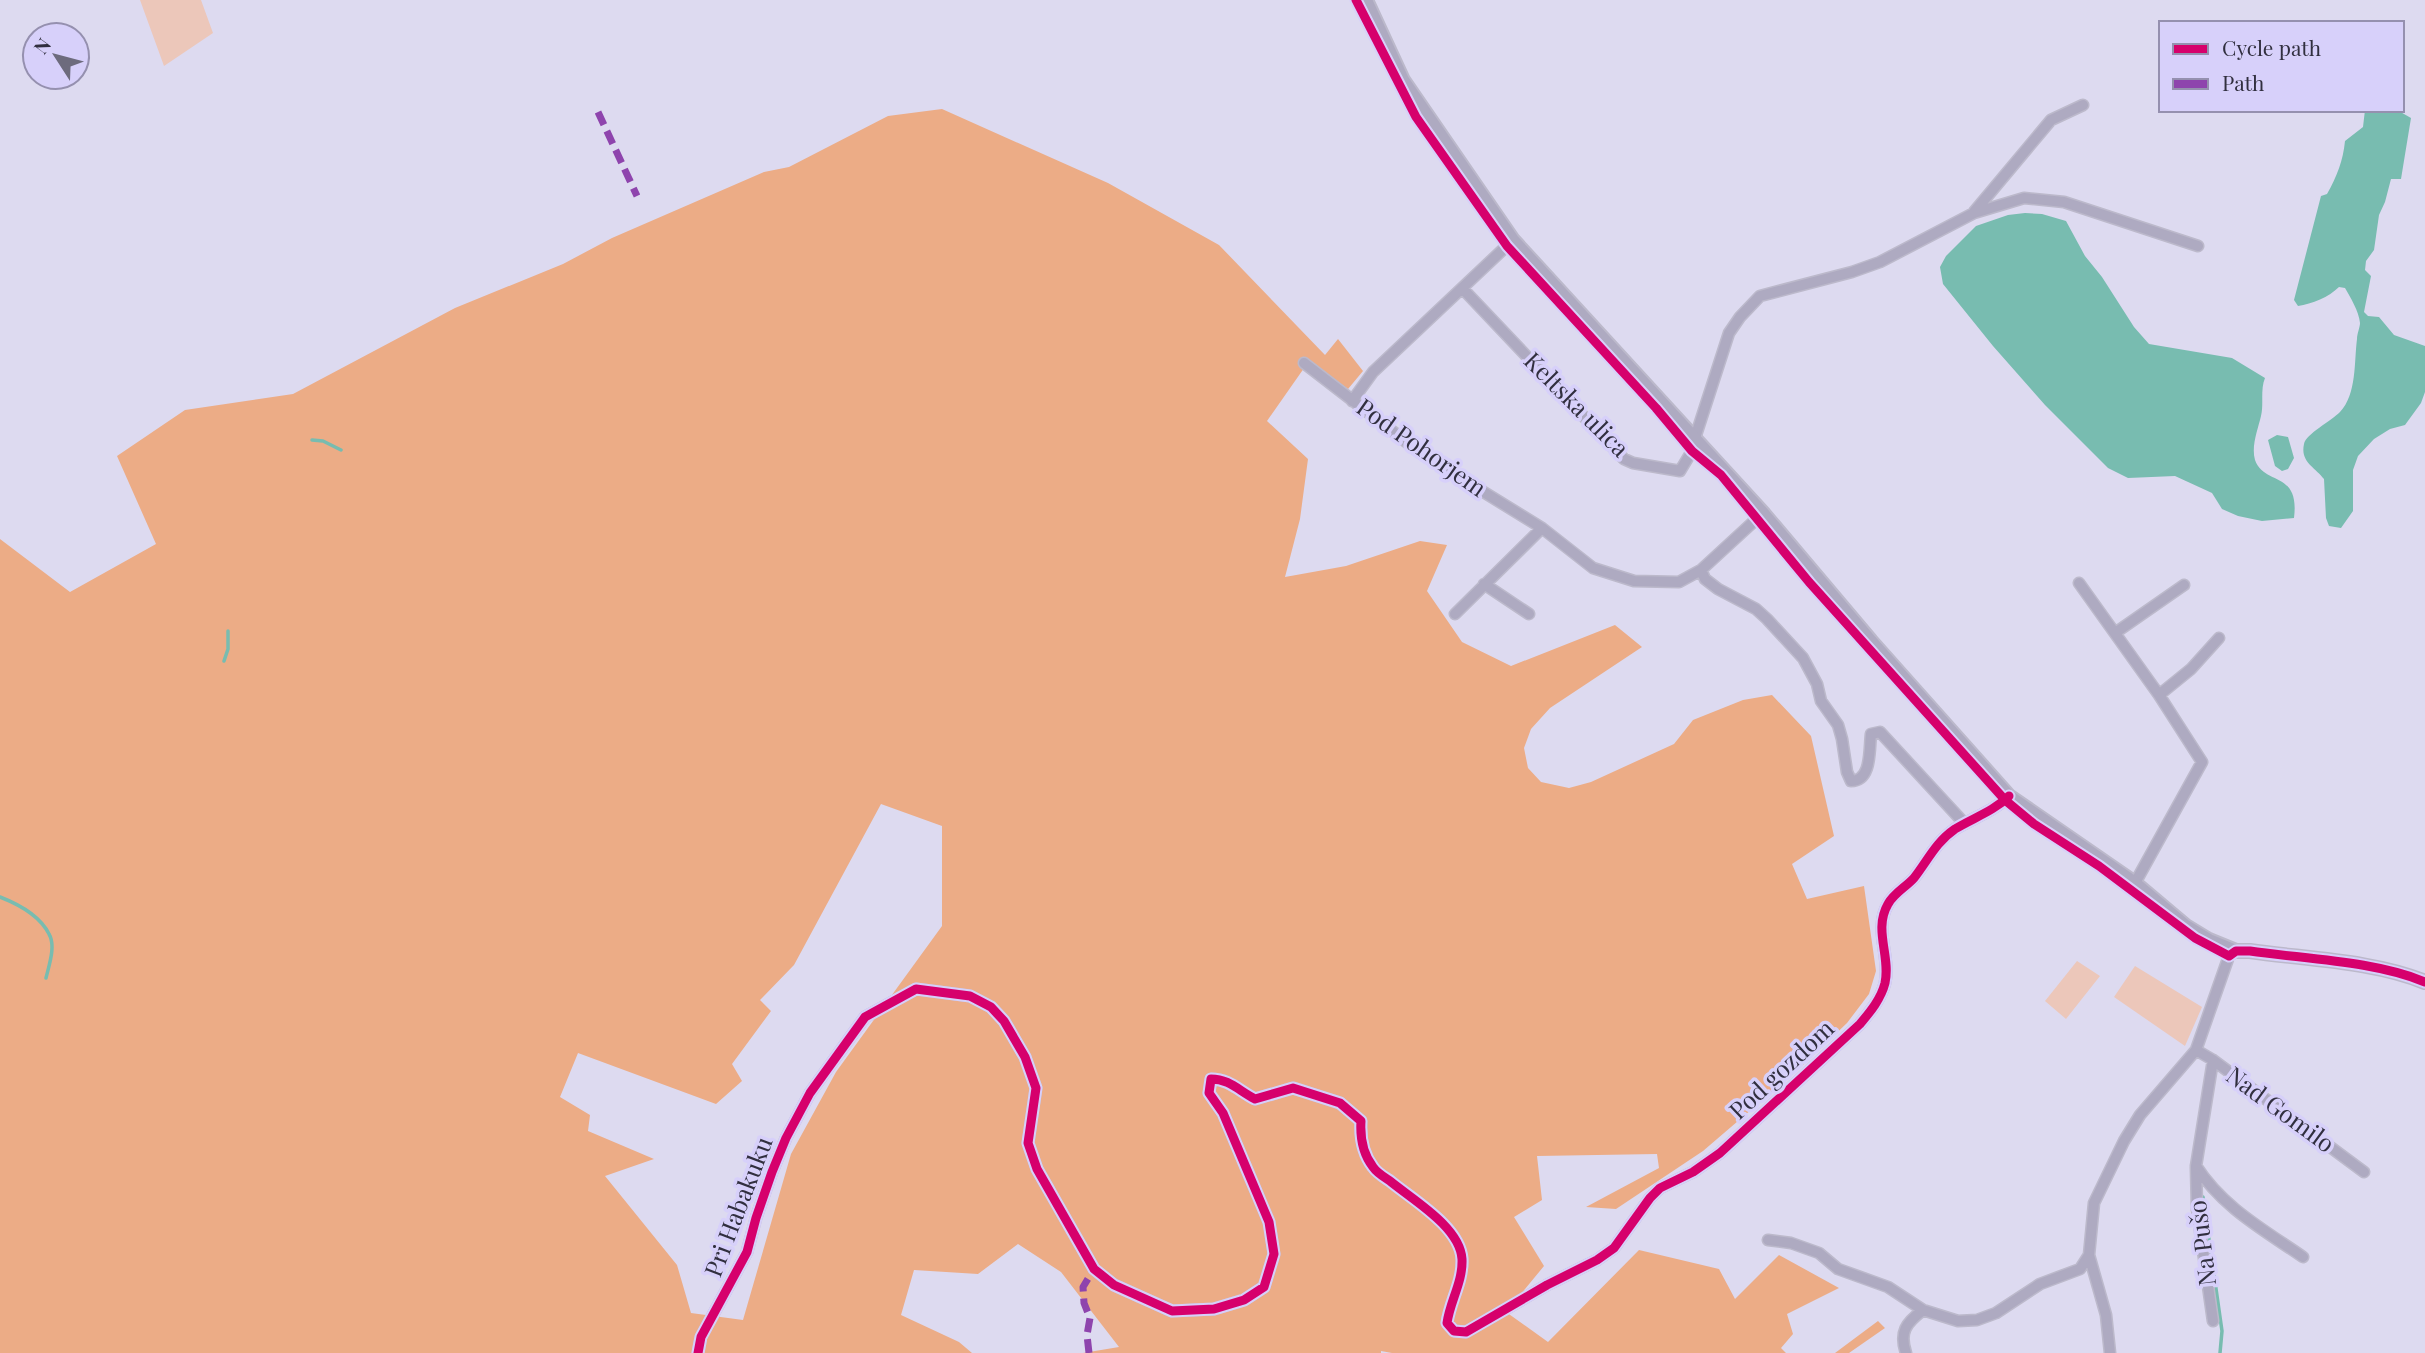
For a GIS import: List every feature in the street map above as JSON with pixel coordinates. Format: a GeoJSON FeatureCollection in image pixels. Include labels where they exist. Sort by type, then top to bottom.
{"type":"FeatureCollection","features":[{"type":"Feature","properties":{"kind":"street"},"geometry":{"type":"LineString","coordinates":[[1366,0],[1404,80],[1513,240],[1763,513],[1871,641],[2009,796],[2135,883],[2186,926],[2232,953],[2250,951],[2376,968],[2406,974],[2425,982]]}},
{"type":"Feature","properties":{"kind":"street"},"geometry":{"type":"LineString","coordinates":[[1974,213],[2051,120],[2083,105]]}},
{"type":"Feature","properties":{"kind":"street"},"geometry":{"type":"LineString","coordinates":[[1697,440],[1729,334],[1740,317],[1760,296],[1880,262],[1974,213],[2024,198],[2064,202],[2198,246]]}},
{"type":"Feature","properties":{"kind":"street"},"geometry":{"type":"LineString","coordinates":[[1352,401],[1373,372],[1513,240]]}},
{"type":"Feature","properties":{"kind":"street","name":"Keltska ulica"},"geometry":{"type":"LineString","coordinates":[[1462,288],[1624,458],[1633,463],[1680,471],[1697,440]]}},
{"type":"Feature","properties":{"kind":"street","name":"Pod Pohorjem"},"geometry":{"type":"LineString","coordinates":[[1304,363],[1422,454],[1542,528],[1592,568],[1634,581],[1679,582],[1701,570],[1763,513]]}},
{"type":"Feature","properties":{"kind":"street"},"geometry":{"type":"LineString","coordinates":[[1455,614],[1542,528]]}},
{"type":"Feature","properties":{"kind":"street"},"geometry":{"type":"LineString","coordinates":[[1701,570],[1705,579],[1718,589],[1756,609],[1794,646],[1817,684],[1821,701],[1838,725],[1847,772],[1852,781],[1861,779],[1867,773],[1871,734],[1880,732],[1964,823]]}},
{"type":"Feature","properties":{"kind":"street"},"geometry":{"type":"LineString","coordinates":[[2079,583],[2159,695],[2202,762],[2135,883]]}},
{"type":"Feature","properties":{"kind":"street"},"geometry":{"type":"LineString","coordinates":[[1484,584],[1528,614]]}},
{"type":"Feature","properties":{"kind":"street"},"geometry":{"type":"LineString","coordinates":[[2115,633],[2184,584]]}},
{"type":"Feature","properties":{"kind":"street"},"geometry":{"type":"LineString","coordinates":[[2159,695],[2191,669],[2219,638]]}},
{"type":"Feature","properties":{"kind":"street","name":"Pod gozdom"},"geometry":{"type":"LineString","coordinates":[[1094,1269],[1114,1286],[1172,1311],[1214,1310],[1244,1300],[1264,1287],[1274,1254],[1269,1222],[1223,1113],[1209,1093],[1211,1079],[1225,1079],[1236,1089],[1255,1099],[1293,1088],[1339,1102],[1361,1121],[1360,1139],[1373,1168],[1439,1219],[1451,1232],[1462,1257],[1460,1281],[1449,1306],[1447,1323],[1454,1331],[1466,1332],[1614,1248],[1660,1188],[1693,1172],[1720,1153],[1860,1024],[1875,1005],[1885,983],[1886,961],[1881,922],[1888,904],[1898,891],[1912,880],[1940,841],[2009,796]]}},
{"type":"Feature","properties":{"kind":"street"},"geometry":{"type":"LineString","coordinates":[[2110,1353],[2106,1315],[2089,1255],[2094,1203],[2123,1141],[2140,1115],[2196,1050],[2232,953]]}},
{"type":"Feature","properties":{"kind":"street","name":"Pri Habakuku"},"geometry":{"type":"LineString","coordinates":[[698,1353],[701,1337],[747,1252],[772,1172],[786,1138],[810,1093],[865,1017],[916,989],[970,996],[991,1007],[1004,1021],[1025,1057],[1036,1088],[1028,1143],[1041,1176],[1094,1269]]}},
{"type":"Feature","properties":{"kind":"street","name":"Nad Gomilo"},"geometry":{"type":"LineString","coordinates":[[2196,1050],[2364,1172]]}},
{"type":"Feature","properties":{"kind":"street","name":"Na Pušo"},"geometry":{"type":"LineString","coordinates":[[2213,1060],[2196,1166],[2197,1209],[2213,1321]]}},
{"type":"Feature","properties":{"kind":"street"},"geometry":{"type":"LineString","coordinates":[[2196,1166],[2208,1185],[2226,1203],[2303,1257]]}},
{"type":"Feature","properties":{"kind":"street"},"geometry":{"type":"LineString","coordinates":[[1768,1240],[1791,1243],[1818,1253],[1838,1269],[1888,1287],[1923,1310],[1958,1321],[1977,1320],[1996,1312],[2040,1284],[2080,1269],[2089,1255]]}},
{"type":"Feature","properties":{"kind":"street"},"geometry":{"type":"LineString","coordinates":[[1906,1353],[1903,1331],[1923,1310]]}},
{"type":"Feature","properties":{"kind":"shaded area"},"geometry":{"type":"Polygon","coordinates":[[[140,0],[201,0],[213,33],[164,66],[140,0]]]}},
{"type":"Feature","properties":{"kind":"shaded area"},"geometry":{"type":"Polygon","coordinates":[[[942,109],[1108,183],[1219,245],[1325,355],[1338,339],[1363,371],[1348,389],[1309,361],[1267,421],[1308,459],[1300,519],[1285,577],[1346,566],[1420,541],[1447,545],[1427,591],[1462,642],[1511,666],[1615,625],[1642,647],[1550,708],[1531,729],[1524,748],[1528,768],[1541,782],[1569,788],[1591,782],[1674,744],[1693,720],[1743,700],[1772,695],[1811,736],[1834,836],[1792,864],[1807,899],[1864,886],[1876,971],[1869,994],[1847,1023],[1800,1068],[1703,1151],[1616,1209],[1586,1207],[1659,1168],[1657,1154],[1537,1156],[1542,1200],[1514,1217],[1544,1266],[1506,1312],[1548,1342],[1639,1250],[1719,1269],[1735,1299],[1779,1255],[1839,1288],[1787,1314],[1793,1334],[1781,1348],[1786,1353],[1083,1353],[1119,1347],[1061,1272],[1018,1244],[978,1274],[914,1270],[901,1315],[959,1342],[972,1353],[0,1353],[0,539],[70,592],[156,544],[117,456],[185,410],[293,394],[455,308],[563,264],[612,238],[764,172],[789,167],[888,116],[942,109]],[[881,804],[794,965],[760,1000],[771,1011],[732,1064],[742,1081],[716,1104],[578,1053],[560,1097],[590,1115],[588,1131],[654,1159],[605,1176],[677,1265],[691,1313],[743,1320],[791,1154],[836,1072],[942,926],[942,826],[881,804]]]}},
{"type":"Feature","properties":{"kind":"shaded area"},"geometry":{"type":"Polygon","coordinates":[[[2365,112],[2400,112],[2411,118],[2401,179],[2391,179],[2379,215],[2374,250],[2366,261],[2365,270],[2371,276],[2364,312],[2368,316],[2379,317],[2394,335],[2425,346],[2425,392],[2421,403],[2405,425],[2390,429],[2374,439],[2358,456],[2353,470],[2353,511],[2341,528],[2329,526],[2326,518],[2324,479],[2306,460],[2303,450],[2309,436],[2340,412],[2349,396],[2354,377],[2359,318],[2345,288],[2339,287],[2325,297],[2303,305],[2298,306],[2294,300],[2321,196],[2327,194],[2337,175],[2345,141],[2363,127],[2365,112]]]}},
{"type":"Feature","properties":{"kind":"shaded area"},"geometry":{"type":"Polygon","coordinates":[[[2042,214],[2066,221],[2085,256],[2134,327],[2149,344],[2232,358],[2265,378],[2262,411],[2254,443],[2255,460],[2260,468],[2287,485],[2292,492],[2294,518],[2262,521],[2238,516],[2222,509],[2212,493],[2175,476],[2128,478],[2108,468],[2045,405],[1943,284],[1940,267],[1946,256],[1976,226],[2008,215],[2042,214]]]}},
{"type":"Feature","properties":{"kind":"shaded area"},"geometry":{"type":"Polygon","coordinates":[[[2277,435],[2288,437],[2294,458],[2288,469],[2282,471],[2275,466],[2268,440],[2277,435]]]}},
{"type":"Feature","properties":{"kind":"shaded area"},"geometry":{"type":"Polygon","coordinates":[[[2077,961],[2100,976],[2066,1019],[2045,1001],[2077,961]]]}},
{"type":"Feature","properties":{"kind":"shaded area"},"geometry":{"type":"Polygon","coordinates":[[[2135,966],[2202,1007],[2185,1046],[2114,997],[2135,966]]]}},
{"type":"Feature","properties":{"kind":"shaded area"},"geometry":{"type":"Polygon","coordinates":[[[1878,1321],[1885,1328],[1849,1353],[1835,1353],[1878,1321]]]}},
{"type":"Feature","properties":{"kind":"waterway"},"geometry":{"type":"LineString","coordinates":[[312,440],[323,441],[341,450]]}},
{"type":"Feature","properties":{"kind":"waterway"},"geometry":{"type":"LineString","coordinates":[[224,661],[228,649],[228,631]]}},
{"type":"Feature","properties":{"kind":"waterway"},"geometry":{"type":"LineString","coordinates":[[0,897],[28,911],[49,934],[52,950],[46,978]]}},
{"type":"Feature","properties":{"kind":"waterway"},"geometry":{"type":"LineString","coordinates":[[2203,1197],[2222,1331],[2220,1353]]}},
{"type":"Feature","properties":{"kind":"marked path"},"geometry":{"type":"LineString","coordinates":[[598,112],[637,196]]}},
{"type":"Feature","properties":{"kind":"marked path"},"geometry":{"type":"LineString","coordinates":[[1089,1353],[1087,1335],[1090,1318],[1084,1303],[1083,1287],[1094,1269]]}},
{"type":"Feature","properties":{"kind":"cycle path"},"geometry":{"type":"LineString","coordinates":[[1356,0],[1416,117],[1507,246],[1692,451],[1721,475],[1809,582],[2005,800],[2034,824],[2099,866],[2195,938],[2229,956],[2236,951],[2250,951],[2339,962],[2384,969],[2425,982]]}},
{"type":"Feature","properties":{"kind":"cycle path"},"geometry":{"type":"LineString","coordinates":[[698,1353],[701,1337],[747,1252],[772,1172],[786,1138],[810,1093],[865,1017],[916,989],[970,996],[991,1007],[1004,1021],[1025,1057],[1036,1088],[1028,1143],[1037,1169],[1094,1269],[1114,1285],[1172,1311],[1214,1309],[1244,1300],[1264,1287],[1274,1254],[1269,1222],[1223,1113],[1209,1093],[1211,1079],[1228,1083],[1255,1099],[1293,1088],[1340,1103],[1361,1121],[1363,1145],[1375,1169],[1434,1215],[1453,1236],[1459,1247],[1462,1267],[1447,1323],[1454,1331],[1466,1332],[1614,1248],[1660,1188],[1693,1172],[1720,1153],[1860,1024],[1878,1000],[1885,983],[1882,924],[1888,904],[1914,878],[1948,834],[1997,806],[2009,796]]}}]}
